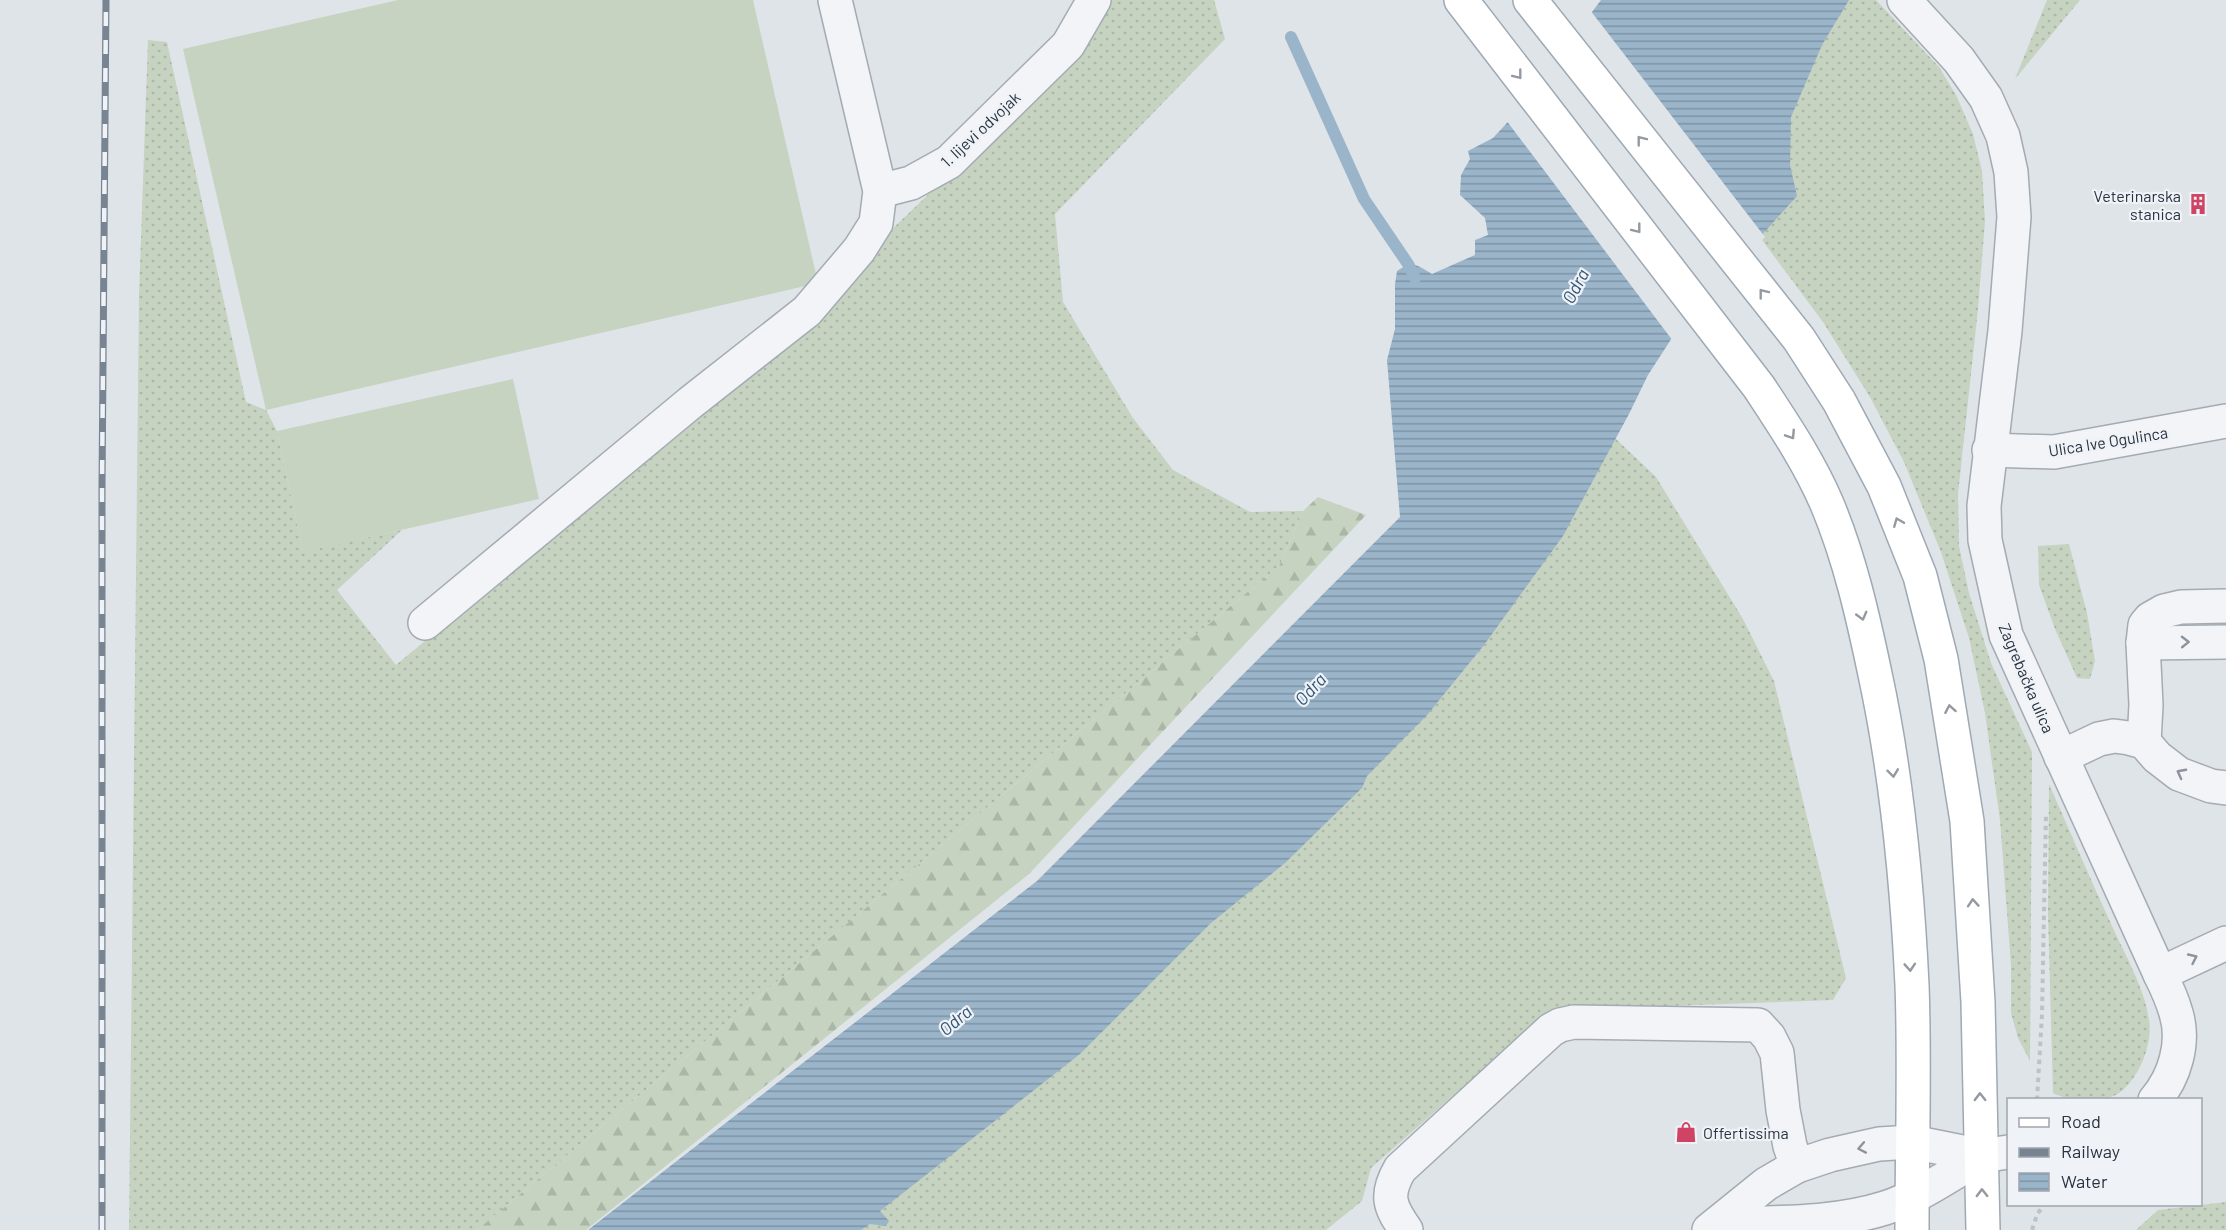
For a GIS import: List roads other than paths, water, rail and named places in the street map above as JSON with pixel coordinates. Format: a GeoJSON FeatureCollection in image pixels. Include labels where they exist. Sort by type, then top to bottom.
{"type":"FeatureCollection","features":[{"type":"Feature","properties":{"kind":"main road"},"geometry":{"type":"LineString","coordinates":[[1461,0],[1759,387],[1796,441],[1827,504],[1850,569],[1866,630],[1893,771],[1905,884],[1912,986],[1912,1230]]}},
{"type":"Feature","properties":{"kind":"main road"},"geometry":{"type":"LineString","coordinates":[[1530,0],[1799,339],[1839,401],[1884,486],[1920,576],[1941,659],[1967,821],[1978,1002],[1995,1154],[1983,1230]]}},
{"type":"Feature","properties":{"kind":"street"},"geometry":{"type":"LineString","coordinates":[[425,623],[690,403],[807,311],[859,250],[876,223],[880,191],[835,0]]}},
{"type":"Feature","properties":{"kind":"street","name":"1. lijevi odvojak"},"geometry":{"type":"LineString","coordinates":[[880,191],[911,183],[949,162],[1068,45],[1094,0]]}},
{"type":"Feature","properties":{"kind":"street","name":"Zagrebačka ulica"},"geometry":{"type":"LineString","coordinates":[[1904,0],[1959,60],[1986,98],[2002,136],[2011,172],[2014,217],[2007,308],[1989,450],[1984,506],[1985,540],[2006,635],[2176,1014],[2179,1036],[2175,1066],[2164,1090],[2157,1098]]}},
{"type":"Feature","properties":{"kind":"street","name":"Ulica Ive Ogulinca"},"geometry":{"type":"LineString","coordinates":[[1989,450],[2037,453],[2062,451],[2226,421]]}},
{"type":"Feature","properties":{"kind":"street"},"geometry":{"type":"LineString","coordinates":[[2144,742],[2146,705],[2143,643],[2145,625],[2150,619],[2164,611],[2226,606]]}},
{"type":"Feature","properties":{"kind":"street"},"geometry":{"type":"LineString","coordinates":[[2143,643],[2226,642]]}},
{"type":"Feature","properties":{"kind":"street"},"geometry":{"type":"LineString","coordinates":[[2061,757],[2099,739],[2114,736],[2144,742],[2157,757],[2179,774],[2226,789]]}},
{"type":"Feature","properties":{"kind":"street"},"geometry":{"type":"LineString","coordinates":[[2160,974],[2226,943]]}},
{"type":"Feature","properties":{"kind":"street"},"geometry":{"type":"LineString","coordinates":[[1407,1230],[1397,1216],[1389,1198],[1393,1181],[1400,1169],[1551,1030],[1574,1022],[1758,1025],[1769,1037],[1777,1053],[1783,1110],[1790,1146],[1797,1166]]}},
{"type":"Feature","properties":{"kind":"street"},"geometry":{"type":"LineString","coordinates":[[1713,1227],[1767,1184],[1797,1166],[1857,1148],[1912,1142],[1995,1154]]}},
{"type":"Feature","properties":{"kind":"street"},"geometry":{"type":"LineString","coordinates":[[1713,1227],[1841,1218],[1887,1207],[1995,1154]]}},
{"type":"Feature","properties":{"kind":"water","name":"Odra"},"geometry":{"type":"Polygon","coordinates":[[[1601,0],[1849,0],[1822,45],[1791,117],[1790,165],[1797,196],[1679,327],[1648,375],[1563,536],[1484,645],[1428,714],[1367,776],[1362,788],[1285,863],[1211,923],[1080,1054],[880,1211],[889,1221],[886,1226],[870,1224],[861,1230],[588,1230],[1037,881],[1400,517],[1387,360],[1395,329],[1397,271],[1415,265],[1432,274],[1475,255],[1475,240],[1488,235],[1485,218],[1460,195],[1461,175],[1470,159],[1468,151],[1493,138],[1518,111],[1601,0]]]}},
{"type":"Feature","properties":{"kind":"waterway"},"geometry":{"type":"LineString","coordinates":[[1291,37],[1364,199],[1415,278]]}},
{"type":"Feature","properties":{"kind":"railway"},"geometry":{"type":"LineString","coordinates":[[102,1230],[102,486],[106,0]]}},
{"type":"Feature","properties":{"kind":"place","name":"Veterinarska stanica"},"geometry":{"type":"Point","coordinates":[2198,204]}},
{"type":"Feature","properties":{"kind":"place","name":"Offertissima"},"geometry":{"type":"Point","coordinates":[1686,1132]}}]}
